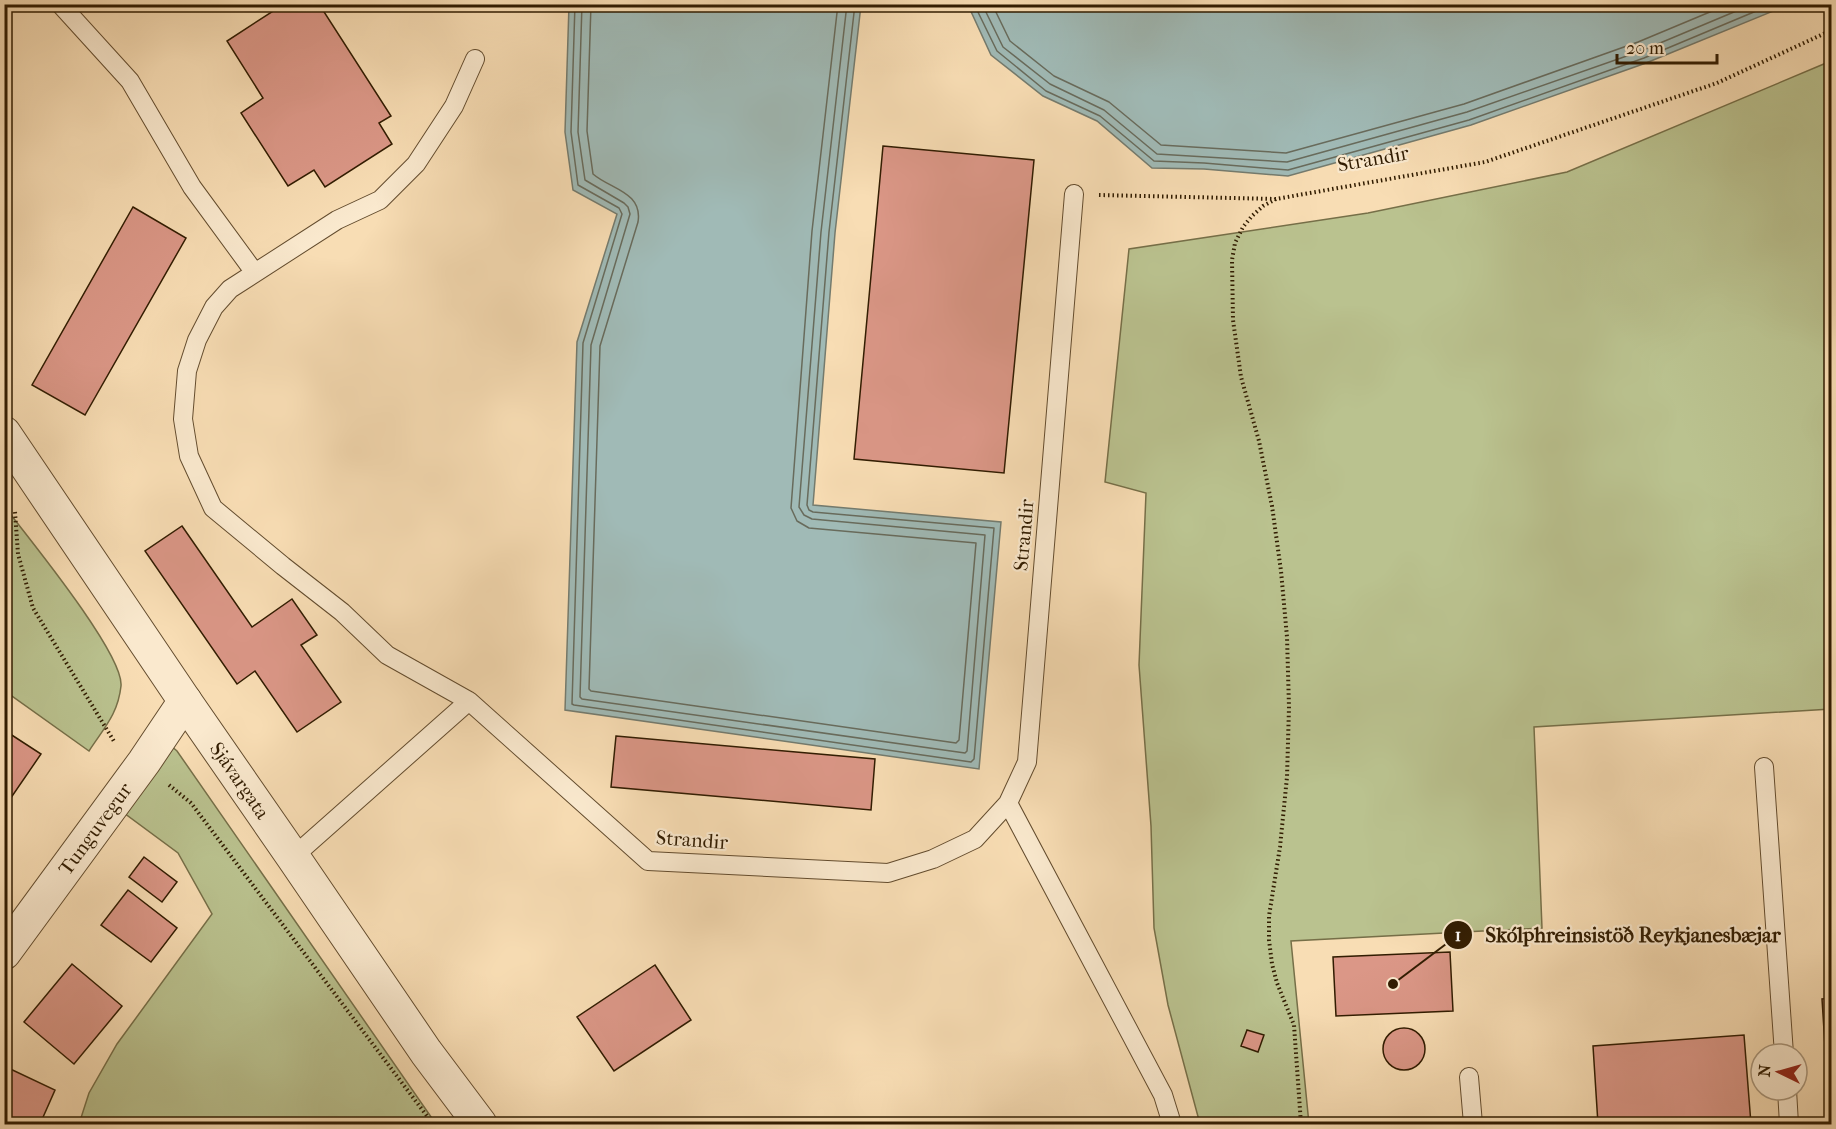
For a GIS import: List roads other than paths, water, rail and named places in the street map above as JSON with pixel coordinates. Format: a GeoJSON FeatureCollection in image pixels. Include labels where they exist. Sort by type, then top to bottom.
{"type":"FeatureCollection","features":[{"type":"Feature","properties":{"kind":"street","name":"Sjávargata"},"geometry":{"type":"LineString","coordinates":[[4,433],[426,1052],[480,1125]]}},
{"type":"Feature","properties":{"kind":"street","name":"Tunguvegur"},"geometry":{"type":"LineString","coordinates":[[4,953],[144,762],[185,701]]}},
{"type":"Feature","properties":{"kind":"lane"},"geometry":{"type":"LineString","coordinates":[[60,4],[130,81],[192,187],[255,273]]}},
{"type":"Feature","properties":{"kind":"lane","name":"Strandir"},"geometry":{"type":"LineString","coordinates":[[475,59],[454,106],[416,165],[380,200],[337,220],[230,289],[214,307],[197,340],[187,371],[183,419],[189,456],[213,508],[342,612],[387,655],[469,701],[648,861],[888,873],[933,859],[975,839],[1008,803],[1028,762],[1074,194]]}},
{"type":"Feature","properties":{"kind":"lane"},"geometry":{"type":"LineString","coordinates":[[294,857],[469,701]]}},
{"type":"Feature","properties":{"kind":"lane"},"geometry":{"type":"LineString","coordinates":[[1764,767],[1783,1042]]}},
{"type":"Feature","properties":{"kind":"lane"},"geometry":{"type":"LineString","coordinates":[[1008,803],[1163,1095],[1172,1125]]}},
{"type":"Feature","properties":{"kind":"lane"},"geometry":{"type":"LineString","coordinates":[[1469,1077],[1473,1125]]}},
{"type":"Feature","properties":{"kind":"lane"},"geometry":{"type":"LineString","coordinates":[[1788,1102],[1789,1125]]}},
{"type":"Feature","properties":{"kind":"water"},"geometry":{"type":"Polygon","coordinates":[[[968,4],[1788,5],[1646,63],[1471,125],[1288,176],[1204,169],[1152,168],[1097,121],[1043,96],[991,55],[968,4]]]}},
{"type":"Feature","properties":{"kind":"water"},"geometry":{"type":"Polygon","coordinates":[[[569,5],[861,5],[835,233],[813,505],[1001,522],[979,769],[565,710],[577,342],[617,214],[573,190],[565,132],[569,5]]]}},
{"type":"Feature","properties":{"kind":"place","name":"Skólphreinsistöð Reykjanesbæjar"},"geometry":{"type":"Point","coordinates":[1393,984]}}]}
